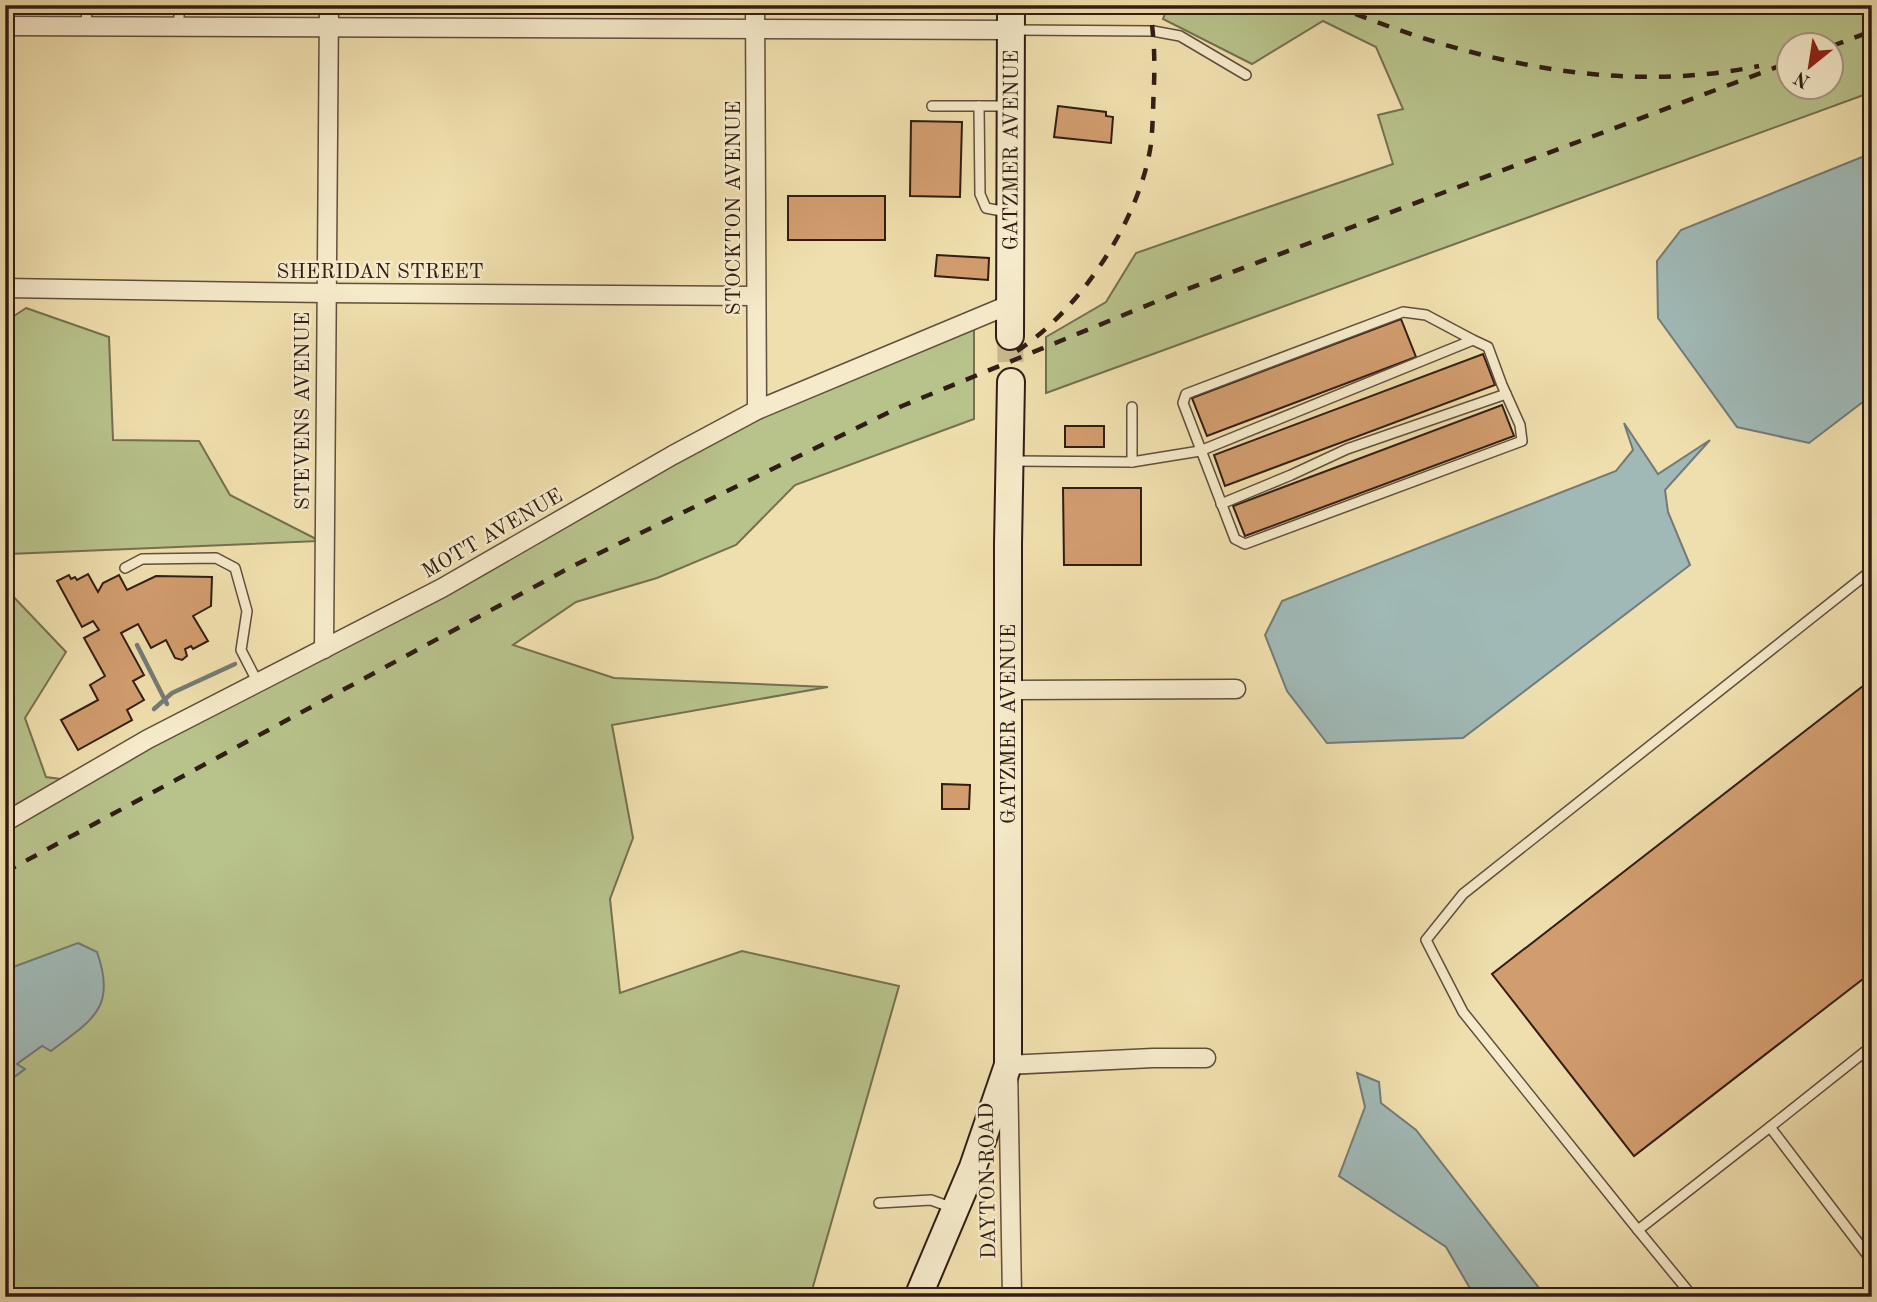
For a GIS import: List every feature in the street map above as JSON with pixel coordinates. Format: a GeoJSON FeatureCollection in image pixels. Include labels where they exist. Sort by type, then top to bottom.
{"type":"FeatureCollection","features":[{"type":"Feature","properties":{"kind":"street","name":"STEVENS AVENUE"},"geometry":{"type":"LineString","coordinates":[[324,649],[329,5]]}},
{"type":"Feature","properties":{"kind":"street","name":"STOCKTON AVENUE"},"geometry":{"type":"LineString","coordinates":[[755,5],[757,410]]}},
{"type":"Feature","properties":{"kind":"street"},"geometry":{"type":"LineString","coordinates":[[5,26],[755,30],[1011,18]]}},
{"type":"Feature","properties":{"kind":"street","name":"GATZMER AVENUE"},"geometry":{"type":"LineString","coordinates":[[1010,336],[1011,18]]}},
{"type":"Feature","properties":{"kind":"street","name":"SHERIDAN STREET"},"geometry":{"type":"LineString","coordinates":[[5,288],[755,296]]}},
{"type":"Feature","properties":{"kind":"street","name":"MOTT AVENUE"},"geometry":{"type":"LineString","coordinates":[[5,822],[148,738],[442,588],[673,455],[757,410],[1011,304]]}},
{"type":"Feature","properties":{"kind":"street","name":"GATZMER AVENUE"},"geometry":{"type":"LineString","coordinates":[[918,1297],[973,1167],[1008,1065],[1008,690],[1012,382]]}},
{"type":"Feature","properties":{"kind":"street"},"geometry":{"type":"LineString","coordinates":[[1008,690],[1236,689]]}},
{"type":"Feature","properties":{"kind":"street"},"geometry":{"type":"LineString","coordinates":[[1008,1065],[1206,1058]]}},
{"type":"Feature","properties":{"kind":"street","name":"DAYTON ROAD"},"geometry":{"type":"LineString","coordinates":[[1008,1065],[1012,1297]]}},
{"type":"Feature","properties":{"kind":"lane"},"geometry":{"type":"LineString","coordinates":[[86,26],[87,5]]}},
{"type":"Feature","properties":{"kind":"lane"},"geometry":{"type":"LineString","coordinates":[[179,5],[179,26]]}},
{"type":"Feature","properties":{"kind":"lane"},"geometry":{"type":"LineString","coordinates":[[1011,18],[1153,31],[1180,36],[1246,75]]}},
{"type":"Feature","properties":{"kind":"lane"},"geometry":{"type":"LineString","coordinates":[[932,106],[1010,106]]}},
{"type":"Feature","properties":{"kind":"lane"},"geometry":{"type":"LineString","coordinates":[[979,106],[980,194],[986,208],[1010,212]]}},
{"type":"Feature","properties":{"kind":"lane"},"geometry":{"type":"LineString","coordinates":[[1403,312],[1426,315],[1473,340],[1488,346],[1520,425],[1522,441],[1245,544],[1235,539],[1183,403],[1186,394],[1403,312]]}},
{"type":"Feature","properties":{"kind":"lane"},"geometry":{"type":"LineString","coordinates":[[1010,460],[1132,461],[1200,451],[1473,340]]}},
{"type":"Feature","properties":{"kind":"lane"},"geometry":{"type":"LineString","coordinates":[[1221,503],[1347,449],[1506,394]]}},
{"type":"Feature","properties":{"kind":"lane"},"geometry":{"type":"LineString","coordinates":[[1132,407],[1132,461]]}},
{"type":"Feature","properties":{"kind":"lane"},"geometry":{"type":"LineString","coordinates":[[125,568],[142,559],[216,558],[235,568],[247,611],[241,650],[258,682]]}},
{"type":"Feature","properties":{"kind":"lane"},"geometry":{"type":"LineString","coordinates":[[1693,1297],[1464,1012],[1426,940],[1463,894],[1872,570]]}},
{"type":"Feature","properties":{"kind":"lane"},"geometry":{"type":"LineString","coordinates":[[1638,1230],[1872,1046]]}},
{"type":"Feature","properties":{"kind":"lane"},"geometry":{"type":"LineString","coordinates":[[1770,1127],[1872,1261]]}},
{"type":"Feature","properties":{"kind":"lane"},"geometry":{"type":"LineString","coordinates":[[879,1203],[931,1200],[955,1209]]}},
{"type":"Feature","properties":{"kind":"green space"},"geometry":{"type":"Polygon","coordinates":[[[1168,5],[1550,5],[1577,13],[1643,5],[1872,5],[1872,92],[1846,101],[1846,32],[1776,32],[1776,102],[1845,102],[1046,393],[1046,337],[1106,302],[1136,253],[1393,164],[1378,115],[1403,109],[1376,47],[1323,21],[1252,64],[1163,19],[1168,5]]]}},
{"type":"Feature","properties":{"kind":"green space"},"geometry":{"type":"Polygon","coordinates":[[[26,308],[109,337],[113,440],[199,441],[230,495],[320,541],[9,554],[6,589],[66,652],[25,718],[46,777],[76,781],[761,411],[974,327],[974,419],[795,485],[736,545],[657,578],[576,602],[513,645],[614,678],[828,687],[612,725],[633,838],[610,899],[620,993],[742,951],[899,986],[810,1297],[5,1297],[5,322],[26,308]]]}},
{"type":"Feature","properties":{"kind":"water"},"geometry":{"type":"Polygon","coordinates":[[[1872,153],[1872,395],[1809,443],[1737,427],[1658,318],[1657,261],[1681,230],[1872,153]]]}},
{"type":"Feature","properties":{"kind":"water"},"geometry":{"type":"Polygon","coordinates":[[[1624,423],[1658,474],[1710,440],[1665,490],[1668,512],[1690,565],[1463,738],[1327,743],[1287,691],[1265,635],[1282,601],[1616,471],[1633,450],[1624,423]]]}},
{"type":"Feature","properties":{"kind":"water"},"geometry":{"type":"Polygon","coordinates":[[[78,943],[97,952],[104,987],[97,1011],[89,1021],[51,1051],[42,1046],[17,1064],[25,1069],[9,1081],[5,1076],[5,970],[78,943]]]}},
{"type":"Feature","properties":{"kind":"water"},"geometry":{"type":"Polygon","coordinates":[[[1357,1073],[1379,1082],[1381,1103],[1416,1130],[1546,1297],[1475,1297],[1446,1247],[1339,1176],[1365,1107],[1357,1073]]]}},
{"type":"Feature","properties":{"kind":"building"},"geometry":{"type":"Polygon","coordinates":[[[1058,106],[1106,112],[1106,116],[1113,117],[1111,143],[1054,137],[1058,106]]]}},
{"type":"Feature","properties":{"kind":"building"},"geometry":{"type":"Polygon","coordinates":[[[911,121],[962,122],[960,197],[910,196],[911,121]]]}},
{"type":"Feature","properties":{"kind":"building"},"geometry":{"type":"Polygon","coordinates":[[[788,196],[885,196],[885,240],[788,240],[788,196]]]}},
{"type":"Feature","properties":{"kind":"building"},"geometry":{"type":"Polygon","coordinates":[[[937,255],[989,258],[988,280],[935,276],[937,255]]]}},
{"type":"Feature","properties":{"kind":"building"},"geometry":{"type":"Polygon","coordinates":[[[1401,319],[1416,357],[1207,436],[1192,398],[1401,319]]]}},
{"type":"Feature","properties":{"kind":"building"},"geometry":{"type":"Polygon","coordinates":[[[1483,354],[1495,385],[1225,486],[1214,455],[1483,354]]]}},
{"type":"Feature","properties":{"kind":"building"},"geometry":{"type":"Polygon","coordinates":[[[1502,405],[1514,436],[1245,536],[1233,506],[1502,405]]]}},
{"type":"Feature","properties":{"kind":"building"},"geometry":{"type":"Polygon","coordinates":[[[1065,426],[1104,426],[1104,447],[1065,447],[1065,426]]]}},
{"type":"Feature","properties":{"kind":"building"},"geometry":{"type":"Polygon","coordinates":[[[1063,488],[1141,488],[1141,565],[1064,565],[1063,488]]]}},
{"type":"Feature","properties":{"kind":"building"},"geometry":{"type":"Polygon","coordinates":[[[88,574],[98,592],[103,583],[119,575],[127,590],[156,576],[212,577],[211,606],[193,616],[208,641],[193,649],[191,646],[185,649],[187,656],[182,660],[175,658],[166,640],[151,648],[138,624],[121,633],[144,675],[133,681],[144,700],[127,710],[132,720],[78,750],[61,720],[98,700],[90,685],[105,676],[84,638],[99,630],[93,621],[82,627],[57,581],[69,575],[71,579],[75,577],[77,580],[88,574]]]}},
{"type":"Feature","properties":{"kind":"building"},"geometry":{"type":"Polygon","coordinates":[[[1872,679],[1872,972],[1634,1156],[1492,974],[1872,679]]]}},
{"type":"Feature","properties":{"kind":"building"},"geometry":{"type":"Polygon","coordinates":[[[942,784],[970,785],[969,809],[942,809],[942,784]]]}},
{"type":"Feature","properties":{"kind":"waterway"},"geometry":{"type":"LineString","coordinates":[[137,645],[167,704]]}},
{"type":"Feature","properties":{"kind":"waterway"},"geometry":{"type":"LineString","coordinates":[[154,709],[172,693],[235,664]]}},
{"type":"Feature","properties":{"kind":"tunnel"},"geometry":{"type":"LineString","coordinates":[[1010,336],[1011,382]]}},
{"type":"Feature","properties":{"kind":"railway"},"geometry":{"type":"LineString","coordinates":[[1017,351],[1063,312],[1084,288],[1104,261],[1134,203],[1145,173],[1152,137],[1154,55],[1149,5]]}},
{"type":"Feature","properties":{"kind":"railway"},"geometry":{"type":"LineString","coordinates":[[1333,5],[1436,42],[1542,67],[1650,77],[1705,74],[1759,66]]}},
{"type":"Feature","properties":{"kind":"railway"},"geometry":{"type":"LineString","coordinates":[[1846,41],[1872,31]]}},
{"type":"Feature","properties":{"kind":"railway"},"geometry":{"type":"LineString","coordinates":[[5,872],[571,567],[902,406],[1182,291],[1776,67]]}}]}
